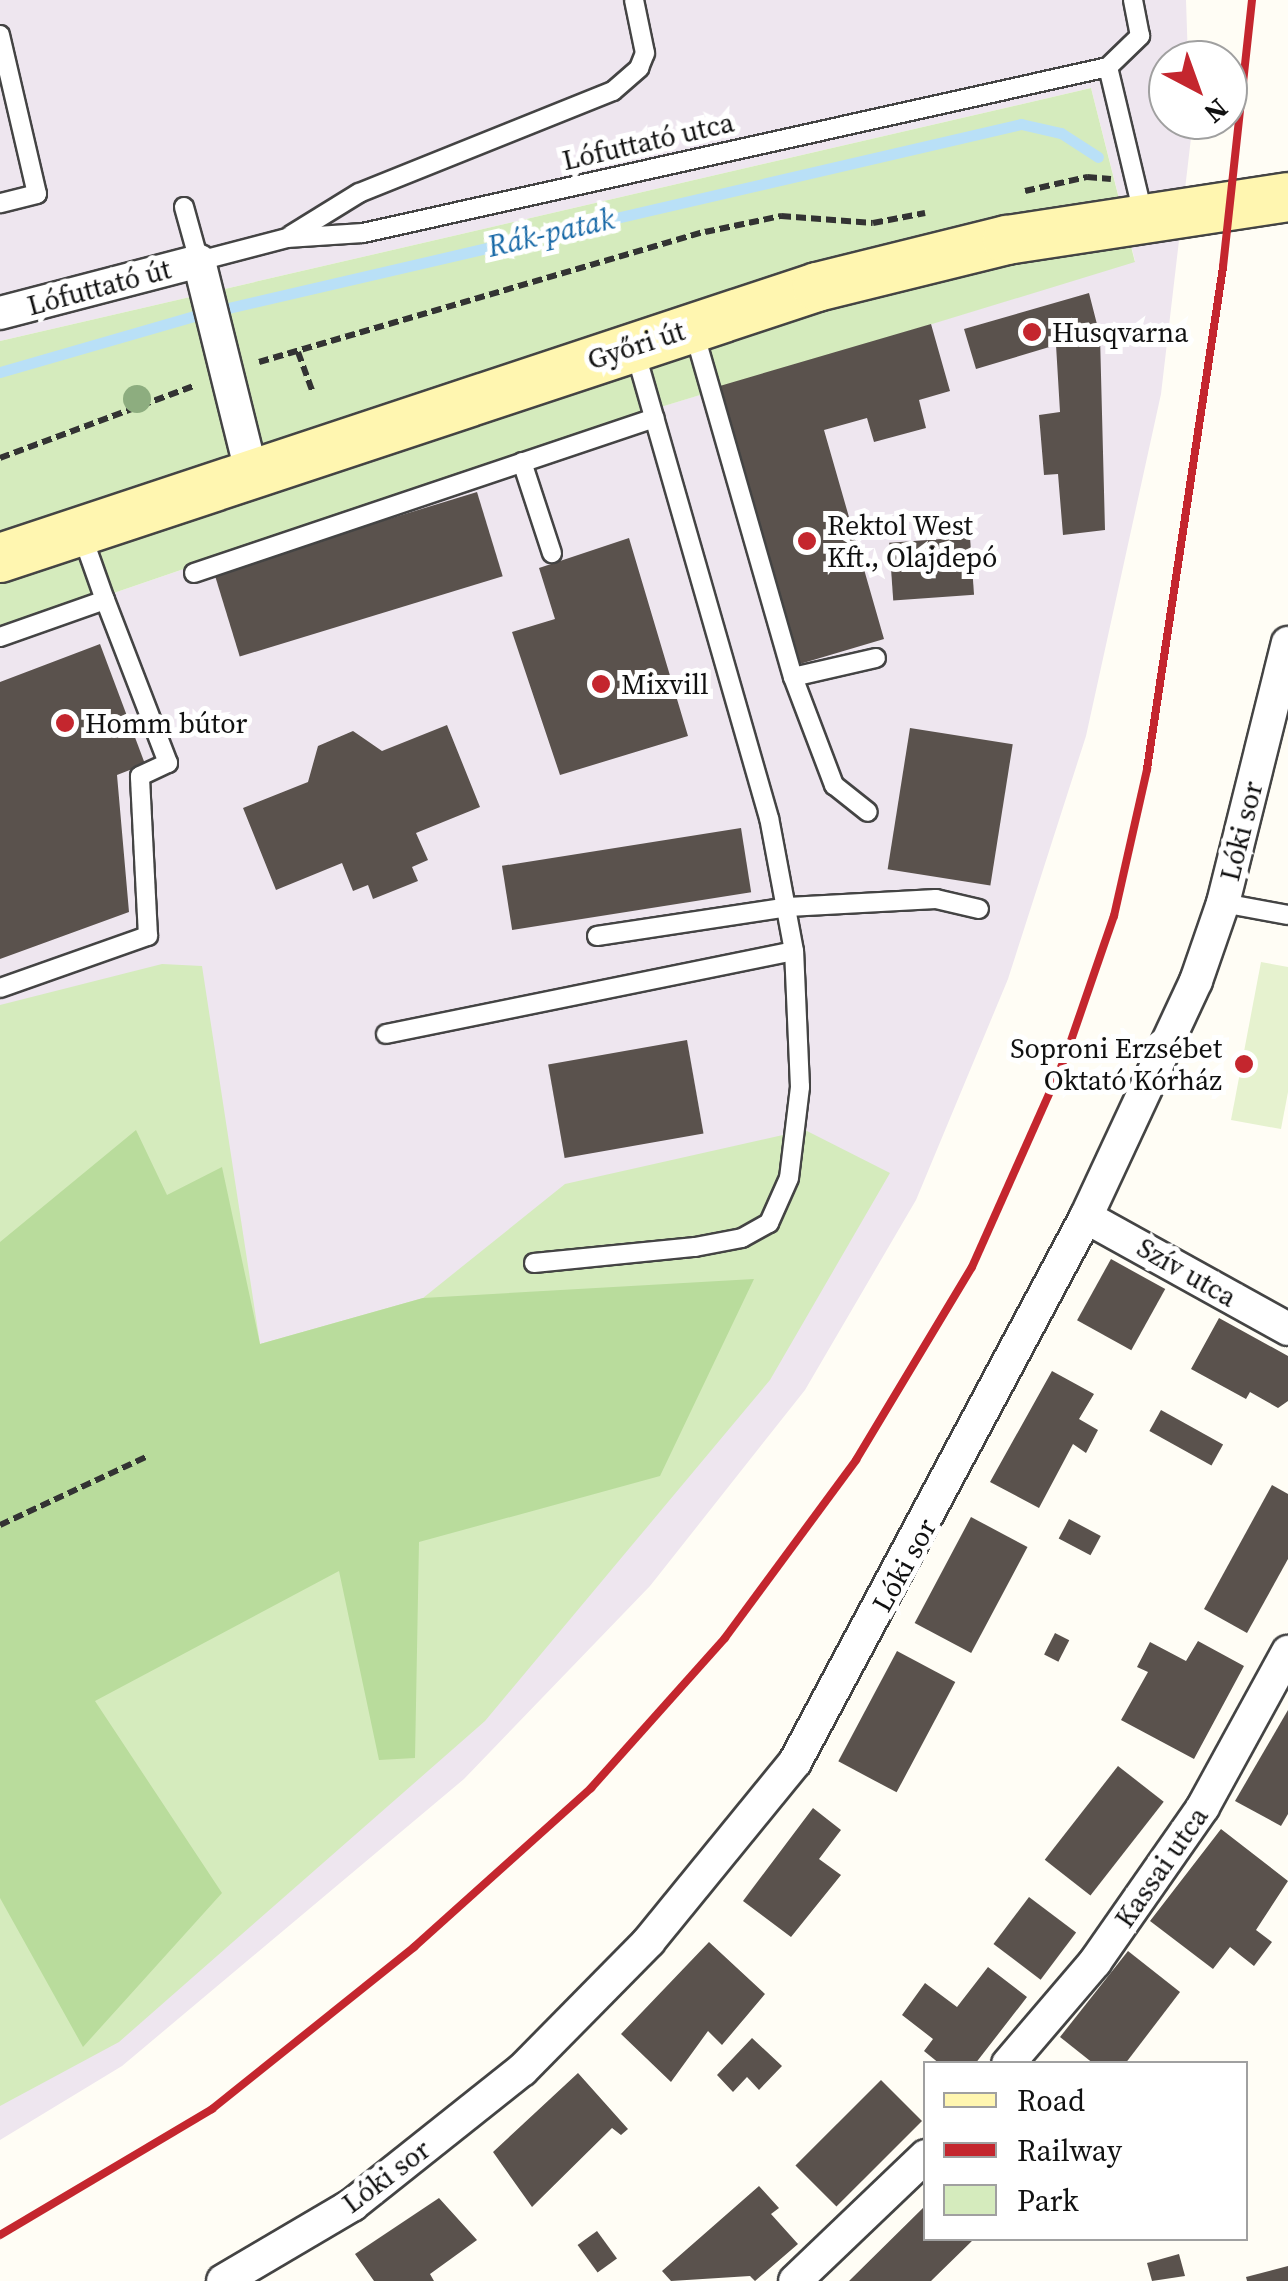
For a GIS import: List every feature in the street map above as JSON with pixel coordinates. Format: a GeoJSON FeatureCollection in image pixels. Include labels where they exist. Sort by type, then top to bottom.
{"type":"FeatureCollection","features":[{"type":"Feature","properties":{"kind":"main road","name":"Győri út"},"geometry":{"type":"LineString","coordinates":[[0,558],[633,345],[1142,200],[1287,198]]}},
{"type":"Feature","properties":{"kind":"street","name":"Lófuttató út"},"geometry":{"type":"LineString","coordinates":[[0,313],[202,270]]}},
{"type":"Feature","properties":{"kind":"street"},"geometry":{"type":"LineString","coordinates":[[202,270],[251,471]]}},
{"type":"Feature","properties":{"kind":"street","name":"Lóki sor"},"geometry":{"type":"LineString","coordinates":[[223,2281],[352,2205],[522,2070],[650,1941],[795,1762],[1086,1217],[1196,981],[1223,903],[1288,642]]}},
{"type":"Feature","properties":{"kind":"street","name":"Szív utca"},"geometry":{"type":"LineString","coordinates":[[1086,1217],[1288,1329]]}},
{"type":"Feature","properties":{"kind":"street","name":"Kassai utca"},"geometry":{"type":"LineString","coordinates":[[1011,2061],[1096,1962],[1204,1807],[1288,1652]]}},
{"type":"Feature","properties":{"kind":"street"},"geometry":{"type":"LineString","coordinates":[[795,2281],[923,2159]]}},
{"type":"Feature","properties":{"kind":"lane"},"geometry":{"type":"LineString","coordinates":[[287,238],[358,193],[614,92],[639,68],[645,53],[634,0]]}},
{"type":"Feature","properties":{"kind":"lane"},"geometry":{"type":"LineString","coordinates":[[1132,0],[1140,36],[1108,67],[1142,200]]}},
{"type":"Feature","properties":{"kind":"lane"},"geometry":{"type":"LineString","coordinates":[[0,35],[37,194],[0,203]]}},
{"type":"Feature","properties":{"kind":"lane","name":"Lófuttató utca"},"geometry":{"type":"LineString","coordinates":[[202,270],[287,238],[363,232],[1108,67]]}},
{"type":"Feature","properties":{"kind":"lane"},"geometry":{"type":"LineString","coordinates":[[184,206],[202,270]]}},
{"type":"Feature","properties":{"kind":"lane"},"geometry":{"type":"LineString","coordinates":[[692,327],[793,677],[834,785],[868,812]]}},
{"type":"Feature","properties":{"kind":"lane"},"geometry":{"type":"LineString","coordinates":[[534,1263],[696,1246],[742,1238],[769,1223],[790,1178],[800,1087],[794,951],[769,818],[633,345]]}},
{"type":"Feature","properties":{"kind":"lane"},"geometry":{"type":"LineString","coordinates":[[194,573],[655,418]]}},
{"type":"Feature","properties":{"kind":"lane"},"geometry":{"type":"LineString","coordinates":[[522,462],[552,553]]}},
{"type":"Feature","properties":{"kind":"lane"},"geometry":{"type":"LineString","coordinates":[[0,988],[148,936],[140,776],[168,763],[81,530]]}},
{"type":"Feature","properties":{"kind":"lane"},"geometry":{"type":"LineString","coordinates":[[0,637],[105,600]]}},
{"type":"Feature","properties":{"kind":"lane"},"geometry":{"type":"LineString","coordinates":[[793,677],[876,658]]}},
{"type":"Feature","properties":{"kind":"lane"},"geometry":{"type":"LineString","coordinates":[[597,936],[788,906],[936,899],[979,909]]}},
{"type":"Feature","properties":{"kind":"lane"},"geometry":{"type":"LineString","coordinates":[[1223,903],[1288,914]]}},
{"type":"Feature","properties":{"kind":"lane"},"geometry":{"type":"LineString","coordinates":[[386,1034],[794,951]]}},
{"type":"Feature","properties":{"kind":"path"},"geometry":{"type":"LineString","coordinates":[[1017,192],[1087,177],[1142,200]]}},
{"type":"Feature","properties":{"kind":"path"},"geometry":{"type":"LineString","coordinates":[[251,364],[705,232],[781,216],[873,223],[929,212]]}},
{"type":"Feature","properties":{"kind":"path"},"geometry":{"type":"LineString","coordinates":[[298,352],[313,392]]}},
{"type":"Feature","properties":{"kind":"path"},"geometry":{"type":"LineString","coordinates":[[0,458],[206,381]]}},
{"type":"Feature","properties":{"kind":"path"},"geometry":{"type":"LineString","coordinates":[[0,1525],[148,1456]]}},
{"type":"Feature","properties":{"kind":"shaded area"},"geometry":{"type":"Polygon","coordinates":[[[0,0],[1186,0],[1187,40],[1148,40],[1148,140],[1191,140],[1161,394],[1086,736],[1008,979],[916,1200],[805,1390],[650,1586],[464,1779],[122,2066],[0,2140],[0,632],[615,421],[1135,261],[1091,88],[0,341],[0,0]]]}},
{"type":"Feature","properties":{"kind":"green space"},"geometry":{"type":"Polygon","coordinates":[[[1091,88],[1135,262],[615,421],[0,632],[0,341],[1091,88]]]}},
{"type":"Feature","properties":{"kind":"green space"},"geometry":{"type":"Polygon","coordinates":[[[1261,962],[1288,967],[1288,1092],[1281,1129],[1231,1120],[1261,962]]]}},
{"type":"Feature","properties":{"kind":"green space"},"geometry":{"type":"Polygon","coordinates":[[[162,964],[202,966],[260,1344],[423,1298],[565,1184],[805,1130],[890,1173],[770,1380],[485,1721],[119,2042],[0,2106],[0,1005],[162,964]]]}},
{"type":"Feature","properties":{"kind":"green space"},"geometry":{"type":"Polygon","coordinates":[[[136,1130],[167,1195],[222,1167],[260,1344],[423,1298],[754,1279],[660,1476],[419,1542],[415,1758],[379,1760],[339,1571],[95,1701],[222,1893],[83,2047],[0,1898],[0,1242],[136,1130]]]}},
{"type":"Feature","properties":{"kind":"building"},"geometry":{"type":"Polygon","coordinates":[[[1089,293],[1100,336],[1105,530],[1063,535],[1058,474],[1044,475],[1039,415],[1060,412],[1056,345],[976,369],[964,329],[1089,293]]]}},
{"type":"Feature","properties":{"kind":"building","name":"Rektol West Kft., Olajdepó"},"geometry":{"type":"Polygon","coordinates":[[[931,324],[950,391],[919,400],[926,428],[874,442],[867,418],[824,430],[884,639],[793,666],[713,388],[931,324]]]}},
{"type":"Feature","properties":{"kind":"building"},"geometry":{"type":"Polygon","coordinates":[[[477,492],[503,576],[240,657],[214,572],[477,492]]]}},
{"type":"Feature","properties":{"kind":"building"},"geometry":{"type":"Polygon","coordinates":[[[970,537],[974,595],[893,601],[889,543],[970,537]]]}},
{"type":"Feature","properties":{"kind":"building","name":"Mixvill"},"geometry":{"type":"Polygon","coordinates":[[[629,538],[688,736],[560,775],[512,632],[555,619],[539,568],[629,538]]]}},
{"type":"Feature","properties":{"kind":"building"},"geometry":{"type":"Polygon","coordinates":[[[100,644],[145,764],[117,775],[129,912],[0,959],[0,682],[100,644]]]}},
{"type":"Feature","properties":{"kind":"building"},"geometry":{"type":"Polygon","coordinates":[[[447,725],[480,807],[416,833],[428,860],[412,867],[418,881],[373,899],[368,885],[353,891],[342,863],[276,890],[243,808],[308,782],[318,746],[353,731],[382,751],[447,725]]]}},
{"type":"Feature","properties":{"kind":"building"},"geometry":{"type":"Polygon","coordinates":[[[910,728],[1013,744],[990,886],[888,869],[910,728]]]}},
{"type":"Feature","properties":{"kind":"building"},"geometry":{"type":"Polygon","coordinates":[[[741,828],[751,892],[512,930],[502,866],[741,828]]]}},
{"type":"Feature","properties":{"kind":"building"},"geometry":{"type":"Polygon","coordinates":[[[687,1040],[703,1134],[565,1158],[548,1064],[687,1040]]]}},
{"type":"Feature","properties":{"kind":"building"},"geometry":{"type":"Polygon","coordinates":[[[1111,1259],[1165,1289],[1131,1350],[1077,1320],[1111,1259]]]}},
{"type":"Feature","properties":{"kind":"building"},"geometry":{"type":"Polygon","coordinates":[[[1219,1318],[1288,1356],[1288,1401],[1278,1408],[1250,1392],[1246,1399],[1191,1369],[1219,1318]]]}},
{"type":"Feature","properties":{"kind":"building"},"geometry":{"type":"Polygon","coordinates":[[[1052,1371],[1094,1394],[1079,1419],[1098,1430],[1086,1453],[1073,1444],[1039,1508],[990,1482],[1052,1371]]]}},
{"type":"Feature","properties":{"kind":"building"},"geometry":{"type":"Polygon","coordinates":[[[1161,1410],[1223,1444],[1211,1465],[1149,1431],[1161,1410]]]}},
{"type":"Feature","properties":{"kind":"building"},"geometry":{"type":"Polygon","coordinates":[[[1272,1485],[1288,1494],[1288,1559],[1247,1633],[1204,1609],[1272,1485]]]}},
{"type":"Feature","properties":{"kind":"building"},"geometry":{"type":"Polygon","coordinates":[[[971,1517],[1028,1547],[971,1653],[915,1623],[971,1517]]]}},
{"type":"Feature","properties":{"kind":"building"},"geometry":{"type":"Polygon","coordinates":[[[1069,1519],[1101,1536],[1090,1555],[1059,1538],[1069,1519]]]}},
{"type":"Feature","properties":{"kind":"building"},"geometry":{"type":"Polygon","coordinates":[[[1055,1633],[1069,1640],[1058,1662],[1044,1654],[1055,1633]]]}},
{"type":"Feature","properties":{"kind":"building"},"geometry":{"type":"Polygon","coordinates":[[[1198,1641],[1244,1666],[1194,1759],[1121,1720],[1148,1672],[1137,1667],[1150,1642],[1186,1661],[1198,1641]]]}},
{"type":"Feature","properties":{"kind":"building"},"geometry":{"type":"Polygon","coordinates":[[[897,1651],[955,1682],[897,1792],[838,1761],[897,1651]]]}},
{"type":"Feature","properties":{"kind":"building"},"geometry":{"type":"Polygon","coordinates":[[[1288,1710],[1288,1814],[1281,1826],[1235,1801],[1288,1710]]]}},
{"type":"Feature","properties":{"kind":"building"},"geometry":{"type":"Polygon","coordinates":[[[1118,1766],[1164,1802],[1090,1895],[1045,1860],[1118,1766]]]}},
{"type":"Feature","properties":{"kind":"building"},"geometry":{"type":"Polygon","coordinates":[[[813,1808],[841,1830],[819,1859],[841,1875],[791,1937],[743,1901],[813,1808]]]}},
{"type":"Feature","properties":{"kind":"building"},"geometry":{"type":"Polygon","coordinates":[[[1221,1829],[1288,1881],[1256,1930],[1272,1942],[1254,1966],[1230,1947],[1213,1969],[1150,1921],[1221,1829]]]}},
{"type":"Feature","properties":{"kind":"building"},"geometry":{"type":"Polygon","coordinates":[[[1029,1897],[1076,1933],[1041,1980],[993,1944],[1029,1897]]]}},
{"type":"Feature","properties":{"kind":"building"},"geometry":{"type":"Polygon","coordinates":[[[709,1942],[765,1994],[722,2045],[708,2031],[671,2082],[621,2034],[709,1942]]]}},
{"type":"Feature","properties":{"kind":"building"},"geometry":{"type":"Polygon","coordinates":[[[1128,1951],[1180,1992],[1127,2061],[1090,2061],[1060,2037],[1128,1951]]]}},
{"type":"Feature","properties":{"kind":"building"},"geometry":{"type":"Polygon","coordinates":[[[988,1967],[1027,1997],[977,2061],[936,2061],[924,2051],[933,2039],[902,2015],[925,1983],[957,2007],[988,1967]]]}},
{"type":"Feature","properties":{"kind":"building"},"geometry":{"type":"Polygon","coordinates":[[[752,2038],[782,2066],[759,2090],[747,2077],[733,2092],[717,2075],[752,2038]]]}},
{"type":"Feature","properties":{"kind":"building"},"geometry":{"type":"Polygon","coordinates":[[[578,2073],[628,2129],[621,2135],[612,2128],[532,2207],[493,2152],[578,2073]]]}},
{"type":"Feature","properties":{"kind":"building"},"geometry":{"type":"Polygon","coordinates":[[[881,2080],[922,2121],[836,2207],[795,2166],[881,2080]]]}},
{"type":"Feature","properties":{"kind":"building"},"geometry":{"type":"Polygon","coordinates":[[[759,2186],[779,2208],[771,2214],[798,2244],[755,2281],[750,2276],[671,2281],[662,2271],[759,2186]]]}},
{"type":"Feature","properties":{"kind":"building"},"geometry":{"type":"Polygon","coordinates":[[[439,2198],[477,2240],[430,2274],[434,2281],[374,2281],[355,2254],[439,2198]]]}},
{"type":"Feature","properties":{"kind":"building"},"geometry":{"type":"Polygon","coordinates":[[[923,2208],[923,2241],[972,2241],[931,2281],[849,2281],[923,2208]]]}},
{"type":"Feature","properties":{"kind":"building"},"geometry":{"type":"Polygon","coordinates":[[[597,2231],[617,2259],[598,2273],[578,2245],[597,2231]]]}},
{"type":"Feature","properties":{"kind":"building"},"geometry":{"type":"Polygon","coordinates":[[[1179,2254],[1185,2276],[1152,2281],[1147,2263],[1179,2254]]]}},
{"type":"Feature","properties":{"kind":"building"},"geometry":{"type":"Polygon","coordinates":[[[1288,2266],[1288,2281],[1247,2281],[1246,2277],[1288,2266]]]}},
{"type":"Feature","properties":{"kind":"waterway","name":"Rák-patak"},"geometry":{"type":"LineString","coordinates":[[0,372],[194,316],[1021,124],[1061,133],[1098,157]]}},
{"type":"Feature","properties":{"kind":"railway"},"geometry":{"type":"LineString","coordinates":[[0,2235],[212,2109],[414,1947],[591,1788],[725,1638],[856,1460],[972,1267],[1065,1058],[1114,916],[1147,769],[1223,267],[1252,0]]}},
{"type":"Feature","properties":{"kind":"place","name":"Husqvarna"},"geometry":{"type":"Point","coordinates":[1032,332]}},
{"type":"Feature","properties":{"kind":"place","name":"Rektol West Kft., Olajdepó"},"geometry":{"type":"Point","coordinates":[807,541]}},
{"type":"Feature","properties":{"kind":"place","name":"Mixvill"},"geometry":{"type":"Point","coordinates":[601,684]}},
{"type":"Feature","properties":{"kind":"place","name":"Homm bútor"},"geometry":{"type":"Point","coordinates":[65,723]}},
{"type":"Feature","properties":{"kind":"place","name":"Soproni Erzsébet Oktató Kórház"},"geometry":{"type":"Point","coordinates":[1244,1064]}}]}
